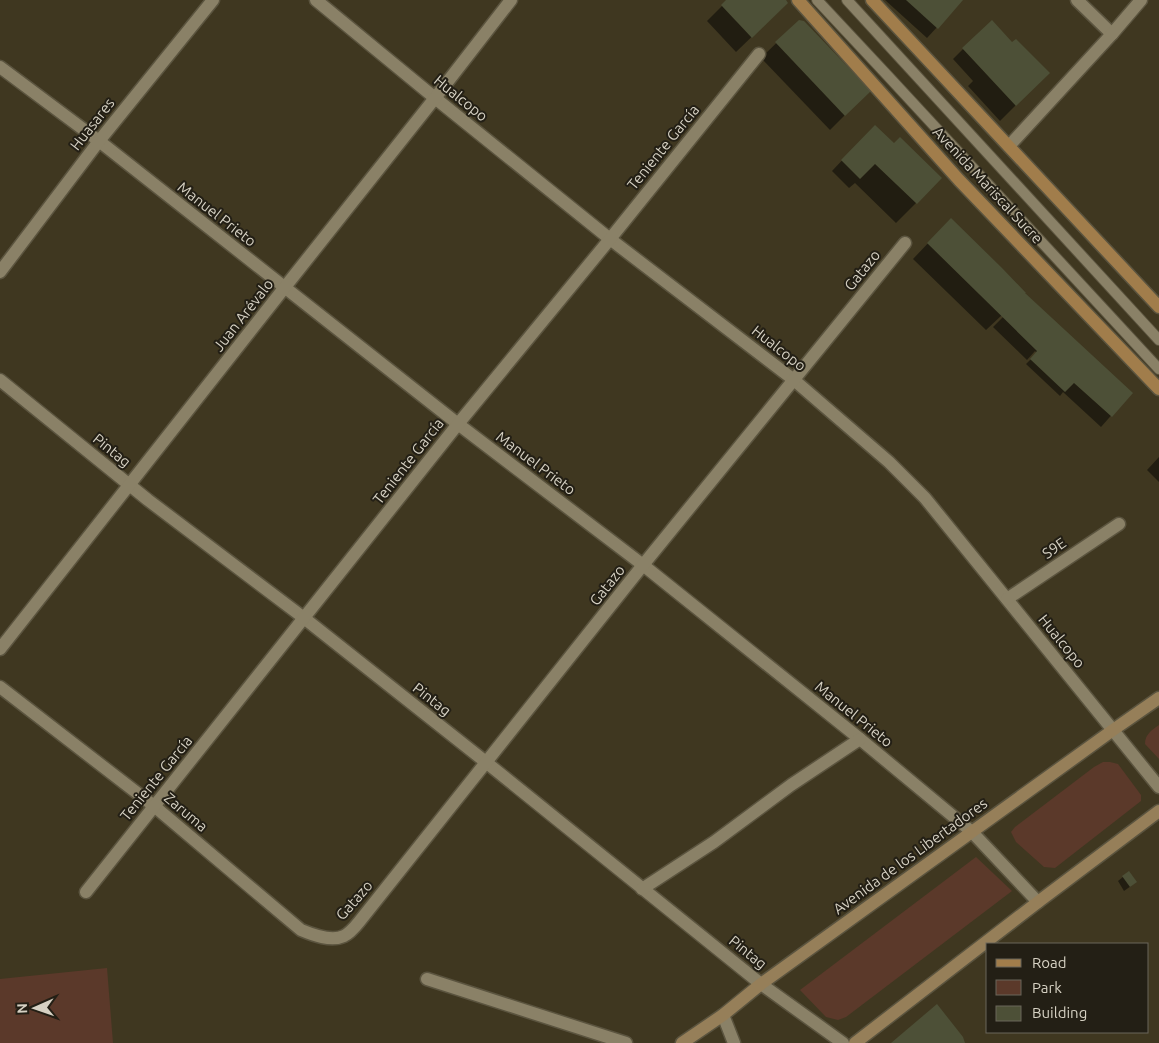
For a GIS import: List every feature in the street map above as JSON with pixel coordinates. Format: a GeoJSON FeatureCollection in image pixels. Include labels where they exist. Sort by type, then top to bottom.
{"type":"FeatureCollection","features":[{"type":"Feature","properties":{"kind":"main road","name":"Avenida Mariscal Sucre"},"geometry":{"type":"LineString","coordinates":[[798,0],[959,180],[1159,389]]}},
{"type":"Feature","properties":{"kind":"main road"},"geometry":{"type":"LineString","coordinates":[[872,0],[1159,308]]}},
{"type":"Feature","properties":{"kind":"street","name":"Huasares"},"geometry":{"type":"LineString","coordinates":[[0,272],[98,141],[213,0]]}},
{"type":"Feature","properties":{"kind":"street","name":"Hualcopo"},"geometry":{"type":"LineString","coordinates":[[316,0],[610,239],[794,380],[889,462],[925,498],[1159,787]]}},
{"type":"Feature","properties":{"kind":"street","name":"Juan Arévalo"},"geometry":{"type":"LineString","coordinates":[[0,649],[511,0]]}},
{"type":"Feature","properties":{"kind":"street"},"geometry":{"type":"LineString","coordinates":[[1077,0],[1112,34]]}},
{"type":"Feature","properties":{"kind":"street"},"geometry":{"type":"LineString","coordinates":[[1009,146],[1141,0]]}},
{"type":"Feature","properties":{"kind":"street","name":"Teniente García"},"geometry":{"type":"LineString","coordinates":[[86,892],[458,424],[610,239],[758,54]]}},
{"type":"Feature","properties":{"kind":"street","name":"Manuel Prieto"},"geometry":{"type":"LineString","coordinates":[[0,67],[98,141],[458,424],[643,565],[860,739],[972,832],[1038,902]]}},
{"type":"Feature","properties":{"kind":"street","name":"Gatazo"},"geometry":{"type":"LineString","coordinates":[[330,938],[342,937],[352,931],[643,565],[905,243]]}},
{"type":"Feature","properties":{"kind":"street","name":"Pintag"},"geometry":{"type":"LineString","coordinates":[[0,380],[129,485],[304,618],[487,763],[761,984],[843,1043]]}},
{"type":"Feature","properties":{"kind":"street","name":"S9E"},"geometry":{"type":"LineString","coordinates":[[1007,599],[1119,524]]}},
{"type":"Feature","properties":{"kind":"street","name":"Zaruma"},"geometry":{"type":"LineString","coordinates":[[0,687],[154,806],[301,930],[314,936],[330,938]]}},
{"type":"Feature","properties":{"kind":"street","name":"Avenida de los Libertadores"},"geometry":{"type":"LineString","coordinates":[[682,1043],[723,1015],[761,984],[1159,698]]}},
{"type":"Feature","properties":{"kind":"street"},"geometry":{"type":"LineString","coordinates":[[642,888],[714,842],[860,739]]}},
{"type":"Feature","properties":{"kind":"street"},"geometry":{"type":"LineString","coordinates":[[855,1043],[1159,811]]}},
{"type":"Feature","properties":{"kind":"street"},"geometry":{"type":"LineString","coordinates":[[427,979],[626,1043]]}},
{"type":"Feature","properties":{"kind":"street"},"geometry":{"type":"LineString","coordinates":[[723,1015],[734,1043]]}},
{"type":"Feature","properties":{"kind":"lane"},"geometry":{"type":"LineString","coordinates":[[817,0],[1159,369]]}},
{"type":"Feature","properties":{"kind":"lane"},"geometry":{"type":"LineString","coordinates":[[847,0],[1159,340]]}},
{"type":"Feature","properties":{"kind":"green space"},"geometry":{"type":"Polygon","coordinates":[[[1159,725],[1159,759],[1145,744],[1145,741],[1151,731],[1159,725]]]}},
{"type":"Feature","properties":{"kind":"green space"},"geometry":{"type":"Polygon","coordinates":[[[1103,762],[1118,764],[1141,795],[1141,801],[1055,868],[1044,867],[1016,842],[1011,832],[1015,827],[1103,762]]]}},
{"type":"Feature","properties":{"kind":"green space"},"geometry":{"type":"Polygon","coordinates":[[[976,857],[1012,891],[846,1017],[838,1020],[826,1017],[800,990],[976,857]]]}},
{"type":"Feature","properties":{"kind":"green space"},"geometry":{"type":"Polygon","coordinates":[[[107,968],[113,1043],[0,1043],[0,979],[107,968]]]}},
{"type":"Feature","properties":{"kind":"building"},"geometry":{"type":"Polygon","coordinates":[[[726,0],[786,0],[788,3],[752,38],[721,5],[726,0]]]}},
{"type":"Feature","properties":{"kind":"building"},"geometry":{"type":"Polygon","coordinates":[[[906,0],[963,0],[938,29],[906,0]]]}},
{"type":"Feature","properties":{"kind":"building"},"geometry":{"type":"Polygon","coordinates":[[[799,20],[804,21],[871,91],[845,116],[775,42],[799,20]]]}},
{"type":"Feature","properties":{"kind":"building"},"geometry":{"type":"Polygon","coordinates":[[[992,20],[1012,42],[1016,39],[1050,73],[1016,106],[962,48],[992,20]]]}},
{"type":"Feature","properties":{"kind":"building"},"geometry":{"type":"Polygon","coordinates":[[[875,125],[894,143],[900,137],[942,178],[917,204],[875,164],[860,179],[841,160],[875,125]]]}},
{"type":"Feature","properties":{"kind":"building"},"geometry":{"type":"Polygon","coordinates":[[[951,218],[1025,293],[1133,393],[1112,417],[1074,383],[1065,392],[1030,359],[1037,351],[927,243],[951,218]]]}},
{"type":"Feature","properties":{"kind":"building"},"geometry":{"type":"Polygon","coordinates":[[[1129,871],[1137,882],[1130,887],[1122,876],[1129,871]]]}},
{"type":"Feature","properties":{"kind":"building"},"geometry":{"type":"Polygon","coordinates":[[[937,1004],[963,1037],[965,1043],[891,1043],[937,1004]]]}}]}
